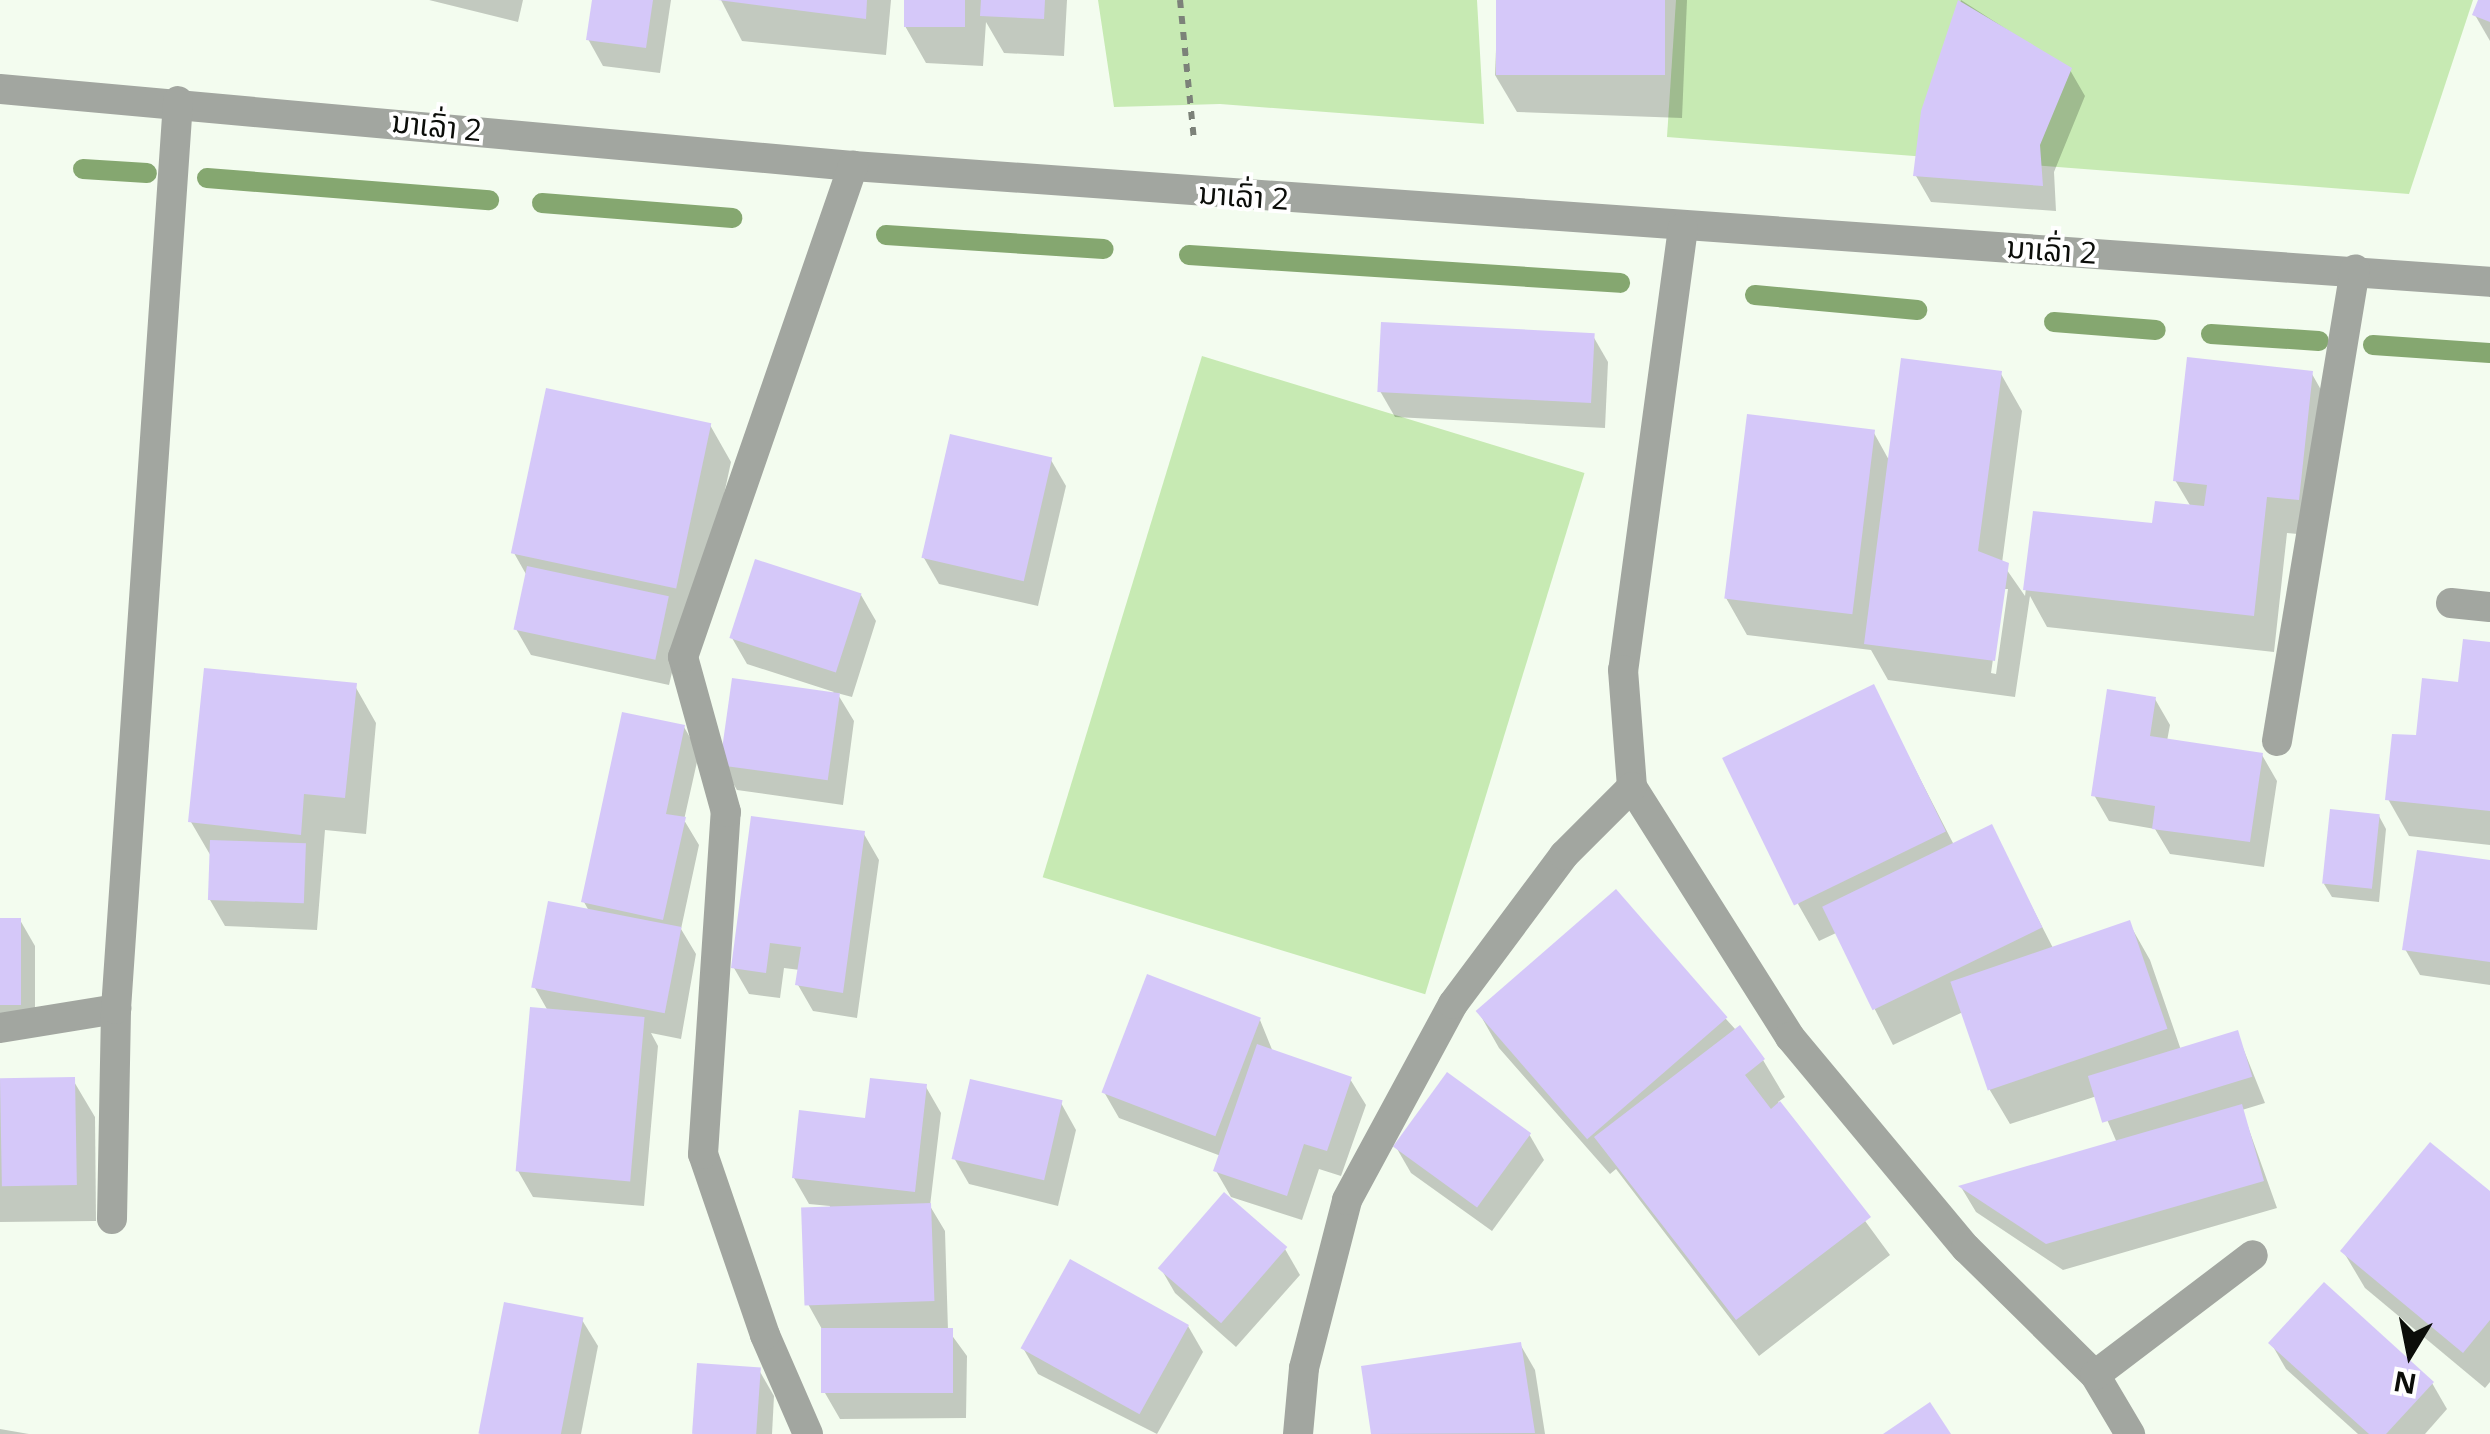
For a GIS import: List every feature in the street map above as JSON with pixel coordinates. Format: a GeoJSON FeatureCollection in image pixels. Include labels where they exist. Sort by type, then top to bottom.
{"type":"FeatureCollection","features":[{"type":"Feature","properties":{"kind":"street","name":"ນາເລົ່າ 2"},"geometry":{"type":"LineString","coordinates":[[0,89],[178,101],[853,166],[1683,228],[2355,269],[2490,282]]}},
{"type":"Feature","properties":{"kind":"street"},"geometry":{"type":"LineString","coordinates":[[112,1219],[116,1009],[178,101]]}},
{"type":"Feature","properties":{"kind":"street"},"geometry":{"type":"LineString","coordinates":[[808,1434],[765,1336],[703,1154],[726,812],[682,657],[853,166]]}},
{"type":"Feature","properties":{"kind":"street"},"geometry":{"type":"LineString","coordinates":[[1683,228],[1623,670],[1632,787],[1790,1038],[1966,1248],[2095,1375],[2130,1434]]}},
{"type":"Feature","properties":{"kind":"street"},"geometry":{"type":"LineString","coordinates":[[2278,741],[2355,269]]}},
{"type":"Feature","properties":{"kind":"street"},"geometry":{"type":"LineString","coordinates":[[2451,603],[2490,607]]}},
{"type":"Feature","properties":{"kind":"street"},"geometry":{"type":"LineString","coordinates":[[1298,1434],[1304,1368],[1347,1200],[1453,1004],[1564,856],[1632,787]]}},
{"type":"Feature","properties":{"kind":"street"},"geometry":{"type":"LineString","coordinates":[[0,1028],[116,1009]]}},
{"type":"Feature","properties":{"kind":"street"},"geometry":{"type":"LineString","coordinates":[[2095,1375],[2253,1255]]}},
{"type":"Feature","properties":{"kind":"path"},"geometry":{"type":"LineString","coordinates":[[1180,0],[1199,192]]}},
{"type":"Feature","properties":{"kind":"green space"},"geometry":{"type":"Polygon","coordinates":[[[1098,0],[1477,0],[1484,124],[1220,104],[1114,107],[1098,0]]]}},
{"type":"Feature","properties":{"kind":"green space"},"geometry":{"type":"Polygon","coordinates":[[[1676,0],[2473,0],[2409,194],[1667,137],[1676,0]]]}},
{"type":"Feature","properties":{"kind":"green space"},"geometry":{"type":"Polygon","coordinates":[[[1202,356],[1585,473],[1425,994],[1043,877],[1202,356]]]}},
{"type":"Feature","properties":{"kind":"building"},"geometry":{"type":"Polygon","coordinates":[[[592,0],[653,0],[646,48],[586,40],[592,0]]]}},
{"type":"Feature","properties":{"kind":"building"},"geometry":{"type":"Polygon","coordinates":[[[718,0],[867,0],[866,19],[718,0]]]}},
{"type":"Feature","properties":{"kind":"building"},"geometry":{"type":"Polygon","coordinates":[[[904,0],[965,0],[965,27],[904,27],[904,0]]]}},
{"type":"Feature","properties":{"kind":"building"},"geometry":{"type":"Polygon","coordinates":[[[981,0],[1045,0],[1044,19],[980,16],[981,0]]]}},
{"type":"Feature","properties":{"kind":"building"},"geometry":{"type":"Polygon","coordinates":[[[1496,0],[1665,0],[1665,75],[1496,75],[1496,0]]]}},
{"type":"Feature","properties":{"kind":"building"},"geometry":{"type":"Polygon","coordinates":[[[1958,0],[2072,68],[2040,145],[2043,186],[1913,176],[1921,111],[1958,0]]]}},
{"type":"Feature","properties":{"kind":"building"},"geometry":{"type":"Polygon","coordinates":[[[2478,0],[2490,0],[2490,22],[2472,15],[2478,0]]]}},
{"type":"Feature","properties":{"kind":"building"},"geometry":{"type":"Polygon","coordinates":[[[1381,322],[1595,333],[1591,403],[1377,392],[1381,322]]]}},
{"type":"Feature","properties":{"kind":"building"},"geometry":{"type":"Polygon","coordinates":[[[2187,357],[2313,371],[2299,500],[2267,497],[2254,616],[2023,590],[2033,511],[2152,523],[2155,501],[2204,506],[2207,485],[2173,481],[2187,357]]]}},
{"type":"Feature","properties":{"kind":"building"},"geometry":{"type":"Polygon","coordinates":[[[1901,358],[2002,371],[1978,551],[2009,563],[1995,661],[1864,644],[1901,358]]]}},
{"type":"Feature","properties":{"kind":"building"},"geometry":{"type":"Polygon","coordinates":[[[546,388],[711,423],[676,588],[511,553],[546,388]]]}},
{"type":"Feature","properties":{"kind":"building"},"geometry":{"type":"Polygon","coordinates":[[[1747,414],[1875,430],[1852,614],[1724,599],[1747,414]]]}},
{"type":"Feature","properties":{"kind":"building"},"geometry":{"type":"Polygon","coordinates":[[[950,434],[1052,458],[1024,581],[921,558],[950,434]]]}},
{"type":"Feature","properties":{"kind":"building"},"geometry":{"type":"Polygon","coordinates":[[[755,559],[862,594],[836,673],[729,638],[755,559]]]}},
{"type":"Feature","properties":{"kind":"building"},"geometry":{"type":"Polygon","coordinates":[[[527,566],[669,596],[655,660],[513,630],[527,566]]]}},
{"type":"Feature","properties":{"kind":"building"},"geometry":{"type":"Polygon","coordinates":[[[2463,639],[2490,642],[2490,811],[2385,800],[2392,734],[2416,735],[2422,678],[2458,682],[2463,639]]]}},
{"type":"Feature","properties":{"kind":"building"},"geometry":{"type":"Polygon","coordinates":[[[204,668],[357,683],[345,798],[304,794],[301,835],[188,822],[204,668]]]}},
{"type":"Feature","properties":{"kind":"building"},"geometry":{"type":"Polygon","coordinates":[[[732,678],[840,693],[828,780],[720,765],[732,678]]]}},
{"type":"Feature","properties":{"kind":"building"},"geometry":{"type":"Polygon","coordinates":[[[1874,684],[1946,831],[1794,905],[1722,758],[1874,684]]]}},
{"type":"Feature","properties":{"kind":"building"},"geometry":{"type":"Polygon","coordinates":[[[2107,689],[2156,697],[2150,736],[2263,753],[2250,842],[2152,829],[2155,806],[2091,796],[2107,689]]]}},
{"type":"Feature","properties":{"kind":"building"},"geometry":{"type":"Polygon","coordinates":[[[622,712],[685,725],[666,814],[686,817],[663,920],[581,902],[622,712]]]}},
{"type":"Feature","properties":{"kind":"building"},"geometry":{"type":"Polygon","coordinates":[[[2330,809],[2380,814],[2372,889],[2322,884],[2330,809]]]}},
{"type":"Feature","properties":{"kind":"building"},"geometry":{"type":"Polygon","coordinates":[[[751,816],[865,831],[843,993],[795,985],[801,947],[770,943],[766,973],[731,968],[751,816]]]}},
{"type":"Feature","properties":{"kind":"building"},"geometry":{"type":"Polygon","coordinates":[[[1992,824],[2042,927],[1873,1010],[1822,907],[1992,824]]]}},
{"type":"Feature","properties":{"kind":"building"},"geometry":{"type":"Polygon","coordinates":[[[210,840],[306,843],[304,903],[208,900],[210,840]]]}},
{"type":"Feature","properties":{"kind":"building"},"geometry":{"type":"Polygon","coordinates":[[[2417,850],[2490,860],[2490,962],[2402,950],[2417,850]]]}},
{"type":"Feature","properties":{"kind":"building"},"geometry":{"type":"Polygon","coordinates":[[[1616,889],[1728,1017],[1587,1139],[1476,1011],[1616,889]]]}},
{"type":"Feature","properties":{"kind":"building"},"geometry":{"type":"Polygon","coordinates":[[[548,901],[682,927],[665,1013],[531,987],[548,901]]]}},
{"type":"Feature","properties":{"kind":"building"},"geometry":{"type":"Polygon","coordinates":[[[0,918],[21,918],[21,1005],[0,1005],[0,918]]]}},
{"type":"Feature","properties":{"kind":"building"},"geometry":{"type":"Polygon","coordinates":[[[2130,920],[2167,1029],[1988,1091],[1950,982],[2130,920]]]}},
{"type":"Feature","properties":{"kind":"building"},"geometry":{"type":"Polygon","coordinates":[[[1147,974],[1261,1018],[1215,1136],[1101,1093],[1147,974]]]}},
{"type":"Feature","properties":{"kind":"building"},"geometry":{"type":"Polygon","coordinates":[[[530,1007],[645,1017],[630,1181],[516,1171],[530,1007]]]}},
{"type":"Feature","properties":{"kind":"building"},"geometry":{"type":"Polygon","coordinates":[[[1740,1025],[1765,1059],[1745,1075],[1771,1109],[1780,1101],[1871,1217],[1736,1320],[1594,1137],[1740,1025]]]}},
{"type":"Feature","properties":{"kind":"building"},"geometry":{"type":"Polygon","coordinates":[[[2238,1030],[2252,1077],[2102,1123],[2088,1076],[2238,1030]]]}},
{"type":"Feature","properties":{"kind":"building"},"geometry":{"type":"Polygon","coordinates":[[[1257,1044],[1352,1077],[1327,1151],[1304,1144],[1287,1196],[1213,1171],[1257,1044]]]}},
{"type":"Feature","properties":{"kind":"building"},"geometry":{"type":"Polygon","coordinates":[[[1447,1072],[1531,1133],[1477,1208],[1393,1146],[1447,1072]]]}},
{"type":"Feature","properties":{"kind":"building"},"geometry":{"type":"Polygon","coordinates":[[[75,1077],[77,1185],[2,1186],[0,1078],[75,1077]]]}},
{"type":"Feature","properties":{"kind":"building"},"geometry":{"type":"Polygon","coordinates":[[[870,1078],[927,1084],[915,1192],[792,1178],[799,1110],[865,1118],[870,1078]]]}},
{"type":"Feature","properties":{"kind":"building"},"geometry":{"type":"Polygon","coordinates":[[[970,1079],[1063,1100],[1044,1180],[952,1159],[970,1079]]]}},
{"type":"Feature","properties":{"kind":"building"},"geometry":{"type":"Polygon","coordinates":[[[2242,1104],[2264,1181],[2046,1244],[1958,1186],[2242,1104]]]}},
{"type":"Feature","properties":{"kind":"building"},"geometry":{"type":"Polygon","coordinates":[[[2430,1142],[2490,1191],[2490,1320],[2463,1353],[2340,1251],[2430,1142]]]}},
{"type":"Feature","properties":{"kind":"building"},"geometry":{"type":"Polygon","coordinates":[[[1224,1192],[1287,1247],[1221,1323],[1158,1268],[1224,1192]]]}},
{"type":"Feature","properties":{"kind":"building"},"geometry":{"type":"Polygon","coordinates":[[[931,1203],[934,1301],[804,1305],[801,1208],[931,1203]]]}},
{"type":"Feature","properties":{"kind":"building"},"geometry":{"type":"Polygon","coordinates":[[[1070,1259],[1189,1325],[1139,1414],[1021,1348],[1070,1259]]]}},
{"type":"Feature","properties":{"kind":"building"},"geometry":{"type":"Polygon","coordinates":[[[2324,1282],[2434,1382],[2386,1434],[2369,1434],[2268,1343],[2324,1282]]]}},
{"type":"Feature","properties":{"kind":"building"},"geometry":{"type":"Polygon","coordinates":[[[504,1302],[584,1317],[561,1434],[478,1434],[504,1302]]]}},
{"type":"Feature","properties":{"kind":"building"},"geometry":{"type":"Polygon","coordinates":[[[821,1328],[953,1328],[953,1393],[821,1393],[821,1328]]]}},
{"type":"Feature","properties":{"kind":"building"},"geometry":{"type":"Polygon","coordinates":[[[1521,1342],[1535,1433],[1371,1434],[1361,1366],[1521,1342]]]}},
{"type":"Feature","properties":{"kind":"building"},"geometry":{"type":"Polygon","coordinates":[[[697,1363],[761,1367],[756,1434],[692,1434],[697,1363]]]}},
{"type":"Feature","properties":{"kind":"building"},"geometry":{"type":"Polygon","coordinates":[[[1930,1402],[1951,1434],[1883,1434],[1930,1402]]]}},
{"type":"Feature","properties":{"kind":"waterway"},"geometry":{"type":"LineString","coordinates":[[83,169],[147,173]]}},
{"type":"Feature","properties":{"kind":"waterway"},"geometry":{"type":"LineString","coordinates":[[207,178],[489,200]]}},
{"type":"Feature","properties":{"kind":"waterway"},"geometry":{"type":"LineString","coordinates":[[542,203],[732,218]]}},
{"type":"Feature","properties":{"kind":"waterway"},"geometry":{"type":"LineString","coordinates":[[886,235],[1104,249]]}},
{"type":"Feature","properties":{"kind":"waterway"},"geometry":{"type":"LineString","coordinates":[[1189,255],[1620,283]]}},
{"type":"Feature","properties":{"kind":"waterway"},"geometry":{"type":"LineString","coordinates":[[1755,295],[1917,310]]}},
{"type":"Feature","properties":{"kind":"waterway"},"geometry":{"type":"LineString","coordinates":[[2054,322],[2156,330]]}},
{"type":"Feature","properties":{"kind":"waterway"},"geometry":{"type":"LineString","coordinates":[[2211,334],[2319,341]]}},
{"type":"Feature","properties":{"kind":"waterway"},"geometry":{"type":"LineString","coordinates":[[2373,345],[2490,353]]}}]}
